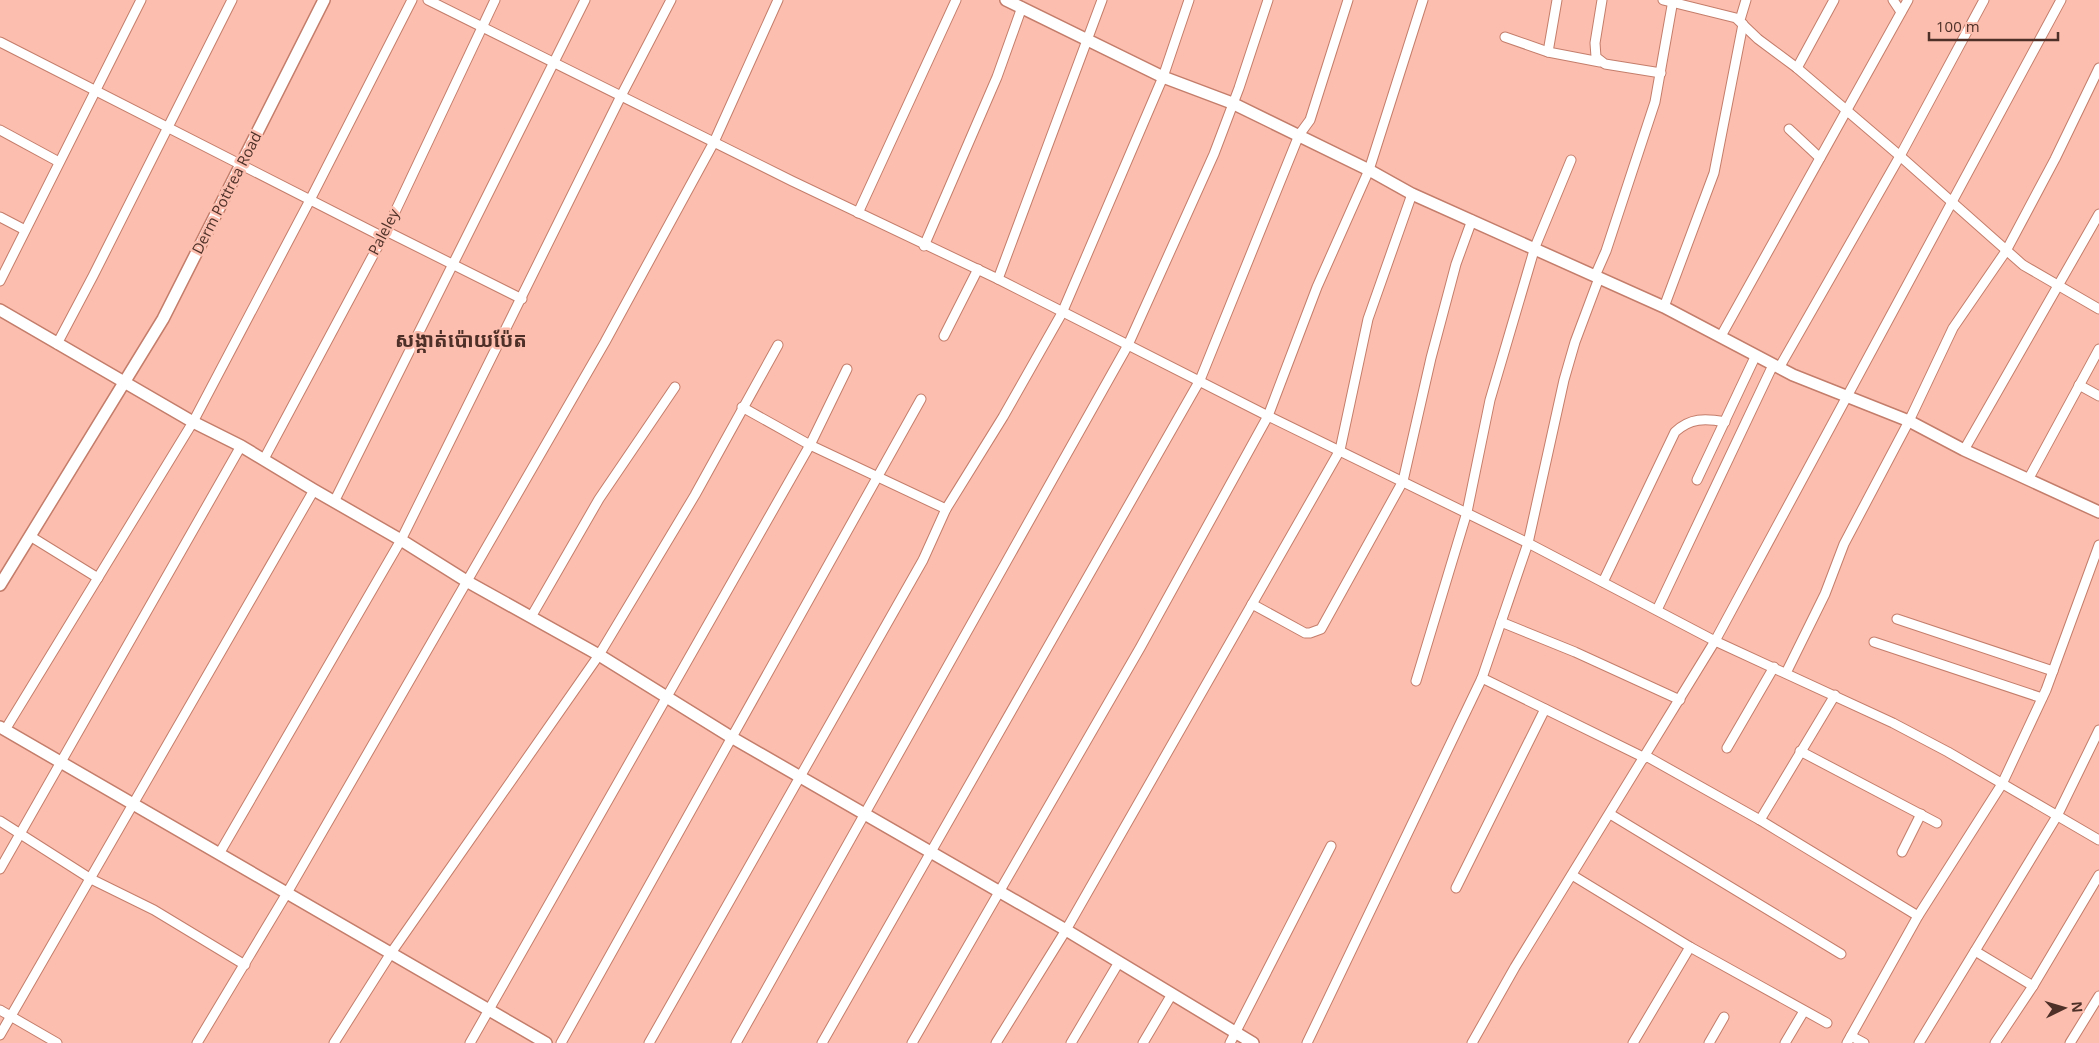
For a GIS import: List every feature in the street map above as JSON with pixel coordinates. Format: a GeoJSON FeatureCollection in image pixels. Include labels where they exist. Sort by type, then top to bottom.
{"type":"FeatureCollection","features":[{"type":"Feature","properties":{"kind":"street"},"geometry":{"type":"LineString","coordinates":[[0,281],[141,0]]}},
{"type":"Feature","properties":{"kind":"street"},"geometry":{"type":"LineString","coordinates":[[57,344],[232,0]]}},
{"type":"Feature","properties":{"kind":"street","name":"Derm Pottrea Road"},"geometry":{"type":"LineString","coordinates":[[0,585],[163,319],[324,0]]}},
{"type":"Feature","properties":{"kind":"street"},"geometry":{"type":"LineString","coordinates":[[412,0],[310,200],[193,422],[98,578],[2,729],[546,1043]]}},
{"type":"Feature","properties":{"kind":"street"},"geometry":{"type":"LineString","coordinates":[[428,0],[924,246],[978,269],[1268,416],[1528,542],[1715,641],[1835,695],[1948,752],[2099,840]]}},
{"type":"Feature","properties":{"kind":"street","name":"Paleley"},"geometry":{"type":"LineString","coordinates":[[264,459],[384,234],[495,0]]}},
{"type":"Feature","properties":{"kind":"street"},"geometry":{"type":"LineString","coordinates":[[334,502],[585,0]]}},
{"type":"Feature","properties":{"kind":"street"},"geometry":{"type":"LineString","coordinates":[[219,854],[402,540],[621,96],[671,0]]}},
{"type":"Feature","properties":{"kind":"street"},"geometry":{"type":"LineString","coordinates":[[197,1043],[287,894],[619,318],[714,142],[778,0]]}},
{"type":"Feature","properties":{"kind":"street"},"geometry":{"type":"LineString","coordinates":[[858,213],[956,0]]}},
{"type":"Feature","properties":{"kind":"street"},"geometry":{"type":"LineString","coordinates":[[1006,0],[1163,77],[1232,103],[1369,170],[1412,194],[1535,247],[1664,307],[1776,367],[1909,421],[1964,450],[2029,478],[2099,512]]}},
{"type":"Feature","properties":{"kind":"street"},"geometry":{"type":"LineString","coordinates":[[998,279],[1102,0]]}},
{"type":"Feature","properties":{"kind":"street"},"geometry":{"type":"LineString","coordinates":[[649,1043],[923,560],[946,509],[1003,417],[1062,313],[1163,77],[1189,0]]}},
{"type":"Feature","properties":{"kind":"street"},"geometry":{"type":"LineString","coordinates":[[736,1043],[1128,345],[1214,154],[1268,0]]}},
{"type":"Feature","properties":{"kind":"street"},"geometry":{"type":"LineString","coordinates":[[822,1043],[1200,380],[1299,136],[1310,120],[1348,0]]}},
{"type":"Feature","properties":{"kind":"street"},"geometry":{"type":"LineString","coordinates":[[912,1043],[1140,648],[1268,416],[1317,287],[1369,170],[1423,0]]}},
{"type":"Feature","properties":{"kind":"street"},"geometry":{"type":"LineString","coordinates":[[1548,52],[1557,0]]}},
{"type":"Feature","properties":{"kind":"street"},"geometry":{"type":"LineString","coordinates":[[1600,62],[1596,58],[1595,48],[1602,0]]}},
{"type":"Feature","properties":{"kind":"street"},"geometry":{"type":"LineString","coordinates":[[1663,0],[1728,15],[1742,22],[1758,39],[1798,68],[1846,112],[1900,156],[2024,265],[2099,309]]}},
{"type":"Feature","properties":{"kind":"street"},"geometry":{"type":"LineString","coordinates":[[1664,307],[1714,173],[1746,0]]}},
{"type":"Feature","properties":{"kind":"street"},"geometry":{"type":"LineString","coordinates":[[1798,68],[1834,0]]}},
{"type":"Feature","properties":{"kind":"street"},"geometry":{"type":"LineString","coordinates":[[1893,0],[1901,12]]}},
{"type":"Feature","properties":{"kind":"street"},"geometry":{"type":"LineString","coordinates":[[1721,336],[1908,0]]}},
{"type":"Feature","properties":{"kind":"street"},"geometry":{"type":"LineString","coordinates":[[1657,610],[1776,367],[1900,156],[1984,0]]}},
{"type":"Feature","properties":{"kind":"street"},"geometry":{"type":"LineString","coordinates":[[1472,1043],[1515,968],[1715,641],[2061,0]]}},
{"type":"Feature","properties":{"kind":"street"},"geometry":{"type":"LineString","coordinates":[[1307,1043],[1482,678],[1528,542],[1564,380],[1575,342],[1648,126],[1661,74],[1673,1]]}},
{"type":"Feature","properties":{"kind":"street"},"geometry":{"type":"LineString","coordinates":[[924,246],[996,77],[1022,7]]}},
{"type":"Feature","properties":{"kind":"street"},"geometry":{"type":"LineString","coordinates":[[1505,37],[1548,52],[1661,74]]}},
{"type":"Feature","properties":{"kind":"street"},"geometry":{"type":"LineString","coordinates":[[0,42],[95,93],[310,200],[452,265],[522,300]]}},
{"type":"Feature","properties":{"kind":"street"},"geometry":{"type":"LineString","coordinates":[[1786,673],[1824,594],[1844,544],[1909,421],[1953,328],[2006,250],[2055,159],[2099,68]]}},
{"type":"Feature","properties":{"kind":"street"},"geometry":{"type":"LineString","coordinates":[[1789,129],[1820,158]]}},
{"type":"Feature","properties":{"kind":"street"},"geometry":{"type":"LineString","coordinates":[[0,130],[59,162]]}},
{"type":"Feature","properties":{"kind":"street"},"geometry":{"type":"LineString","coordinates":[[1416,681],[1467,512],[1490,400],[1535,247],[1572,160]]}},
{"type":"Feature","properties":{"kind":"street"},"geometry":{"type":"LineString","coordinates":[[996,1043],[1066,930],[1340,450],[1368,319],[1412,194]]}},
{"type":"Feature","properties":{"kind":"street"},"geometry":{"type":"LineString","coordinates":[[1964,450],[2099,214]]}},
{"type":"Feature","properties":{"kind":"street"},"geometry":{"type":"LineString","coordinates":[[0,217],[25,230]]}},
{"type":"Feature","properties":{"kind":"street"},"geometry":{"type":"LineString","coordinates":[[1252,604],[1304,633],[1321,629],[1403,481],[1431,358],[1456,264],[1472,220]]}},
{"type":"Feature","properties":{"kind":"street"},"geometry":{"type":"LineString","coordinates":[[944,336],[978,269]]}},
{"type":"Feature","properties":{"kind":"street"},"geometry":{"type":"LineString","coordinates":[[0,310],[193,422],[264,459],[334,502],[402,540],[468,582],[599,655],[731,738],[1000,891],[1172,994],[1233,1038],[1253,1043]]}},
{"type":"Feature","properties":{"kind":"street"},"geometry":{"type":"LineString","coordinates":[[334,1043],[391,953],[599,655],[695,495],[778,345]]}},
{"type":"Feature","properties":{"kind":"street"},"geometry":{"type":"LineString","coordinates":[[2029,478],[2078,385],[2099,350]]}},
{"type":"Feature","properties":{"kind":"street"},"geometry":{"type":"LineString","coordinates":[[1697,480],[1755,357]]}},
{"type":"Feature","properties":{"kind":"street"},"geometry":{"type":"LineString","coordinates":[[470,1043],[810,445],[847,369]]}},
{"type":"Feature","properties":{"kind":"street"},"geometry":{"type":"LineString","coordinates":[[2078,385],[2099,396]]}},
{"type":"Feature","properties":{"kind":"street"},"geometry":{"type":"LineString","coordinates":[[532,617],[600,499],[674,387]]}},
{"type":"Feature","properties":{"kind":"street"},"geometry":{"type":"LineString","coordinates":[[562,1043],[921,399]]}},
{"type":"Feature","properties":{"kind":"street"},"geometry":{"type":"LineString","coordinates":[[742,407],[810,445],[946,509]]}},
{"type":"Feature","properties":{"kind":"street"},"geometry":{"type":"LineString","coordinates":[[1602,582],[1675,432],[1684,424],[1702,419],[1725,422]]}},
{"type":"Feature","properties":{"kind":"street"},"geometry":{"type":"LineString","coordinates":[[0,869],[241,446]]}},
{"type":"Feature","properties":{"kind":"street"},"geometry":{"type":"LineString","coordinates":[[0,1035],[314,490]]}},
{"type":"Feature","properties":{"kind":"street"},"geometry":{"type":"LineString","coordinates":[[30,536],[98,578]]}},
{"type":"Feature","properties":{"kind":"street"},"geometry":{"type":"LineString","coordinates":[[1864,1043],[1849,1039],[1918,916],[2002,784],[2053,671],[2099,545]]}},
{"type":"Feature","properties":{"kind":"street"},"geometry":{"type":"LineString","coordinates":[[1897,619],[2053,671]]}},
{"type":"Feature","properties":{"kind":"street"},"geometry":{"type":"LineString","coordinates":[[1501,622],[1575,652],[1680,700]]}},
{"type":"Feature","properties":{"kind":"street"},"geometry":{"type":"LineString","coordinates":[[1874,642],[2042,698]]}},
{"type":"Feature","properties":{"kind":"street"},"geometry":{"type":"LineString","coordinates":[[1727,748],[1774,667]]}},
{"type":"Feature","properties":{"kind":"street"},"geometry":{"type":"LineString","coordinates":[[1482,678],[1645,757],[1760,820],[1918,916]]}},
{"type":"Feature","properties":{"kind":"street"},"geometry":{"type":"LineString","coordinates":[[1760,820],[1835,695]]}},
{"type":"Feature","properties":{"kind":"street"},"geometry":{"type":"LineString","coordinates":[[1456,888],[1545,708]]}},
{"type":"Feature","properties":{"kind":"street"},"geometry":{"type":"LineString","coordinates":[[1919,1043],[2057,816],[2099,730]]}},
{"type":"Feature","properties":{"kind":"street"},"geometry":{"type":"LineString","coordinates":[[1800,752],[1937,823]]}},
{"type":"Feature","properties":{"kind":"street"},"geometry":{"type":"LineString","coordinates":[[1610,814],[1841,954]]}},
{"type":"Feature","properties":{"kind":"street"},"geometry":{"type":"LineString","coordinates":[[1902,852],[1921,814]]}},
{"type":"Feature","properties":{"kind":"street"},"geometry":{"type":"LineString","coordinates":[[0,821],[91,879],[154,910],[245,965]]}},
{"type":"Feature","properties":{"kind":"street"},"geometry":{"type":"LineString","coordinates":[[1233,1038],[1331,846]]}},
{"type":"Feature","properties":{"kind":"street"},"geometry":{"type":"LineString","coordinates":[[1572,875],[1690,947],[1827,1023]]}},
{"type":"Feature","properties":{"kind":"street"},"geometry":{"type":"LineString","coordinates":[[1995,1043],[2033,986],[2099,875]]}},
{"type":"Feature","properties":{"kind":"street"},"geometry":{"type":"LineString","coordinates":[[1633,1043],[1690,947]]}},
{"type":"Feature","properties":{"kind":"street"},"geometry":{"type":"LineString","coordinates":[[1975,951],[2033,986]]}},
{"type":"Feature","properties":{"kind":"street"},"geometry":{"type":"LineString","coordinates":[[1071,1043],[1119,962]]}},
{"type":"Feature","properties":{"kind":"street"},"geometry":{"type":"LineString","coordinates":[[1143,1043],[1172,994]]}},
{"type":"Feature","properties":{"kind":"street"},"geometry":{"type":"LineString","coordinates":[[2070,1043],[2099,996]]}},
{"type":"Feature","properties":{"kind":"street"},"geometry":{"type":"LineString","coordinates":[[0,1010],[56,1043]]}},
{"type":"Feature","properties":{"kind":"street"},"geometry":{"type":"LineString","coordinates":[[1785,1043],[1804,1011]]}},
{"type":"Feature","properties":{"kind":"street"},"geometry":{"type":"LineString","coordinates":[[1709,1043],[1724,1017]]}},
{"type":"Feature","properties":{"kind":"district","name":"សង្កាត់ប៉ោយប៉ែត"},"geometry":{"type":"Point","coordinates":[461,340]}}]}
